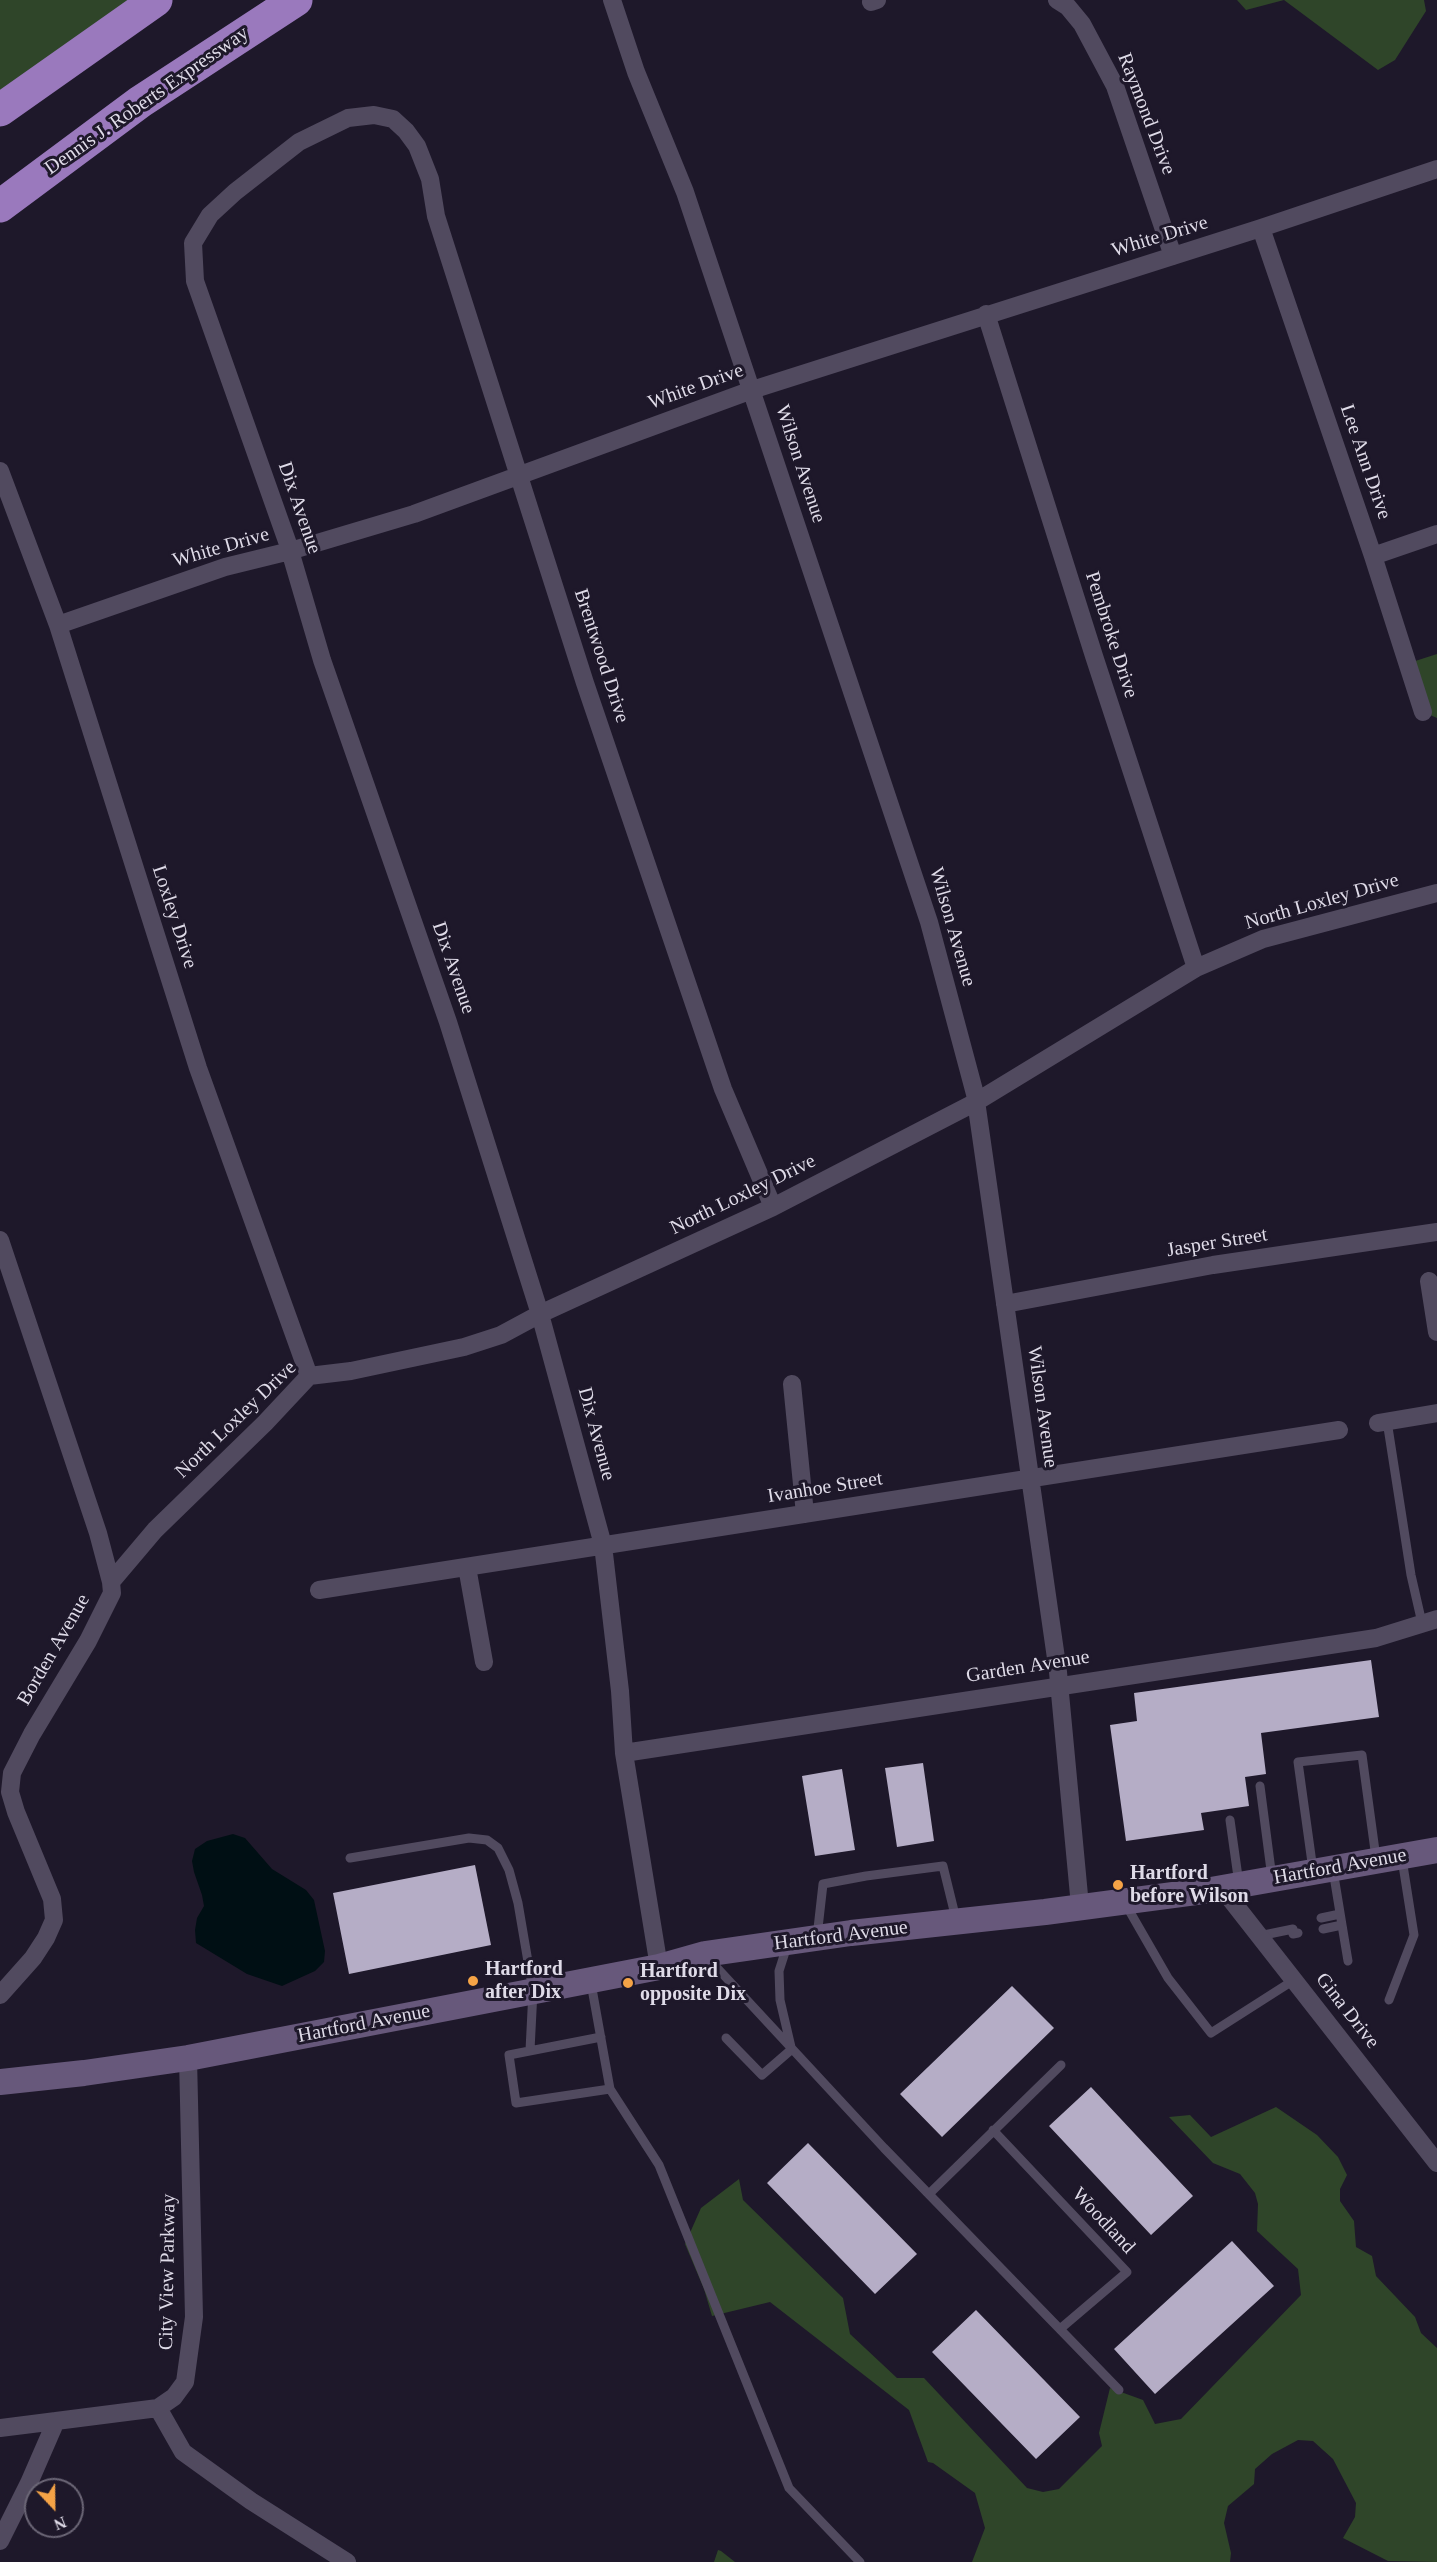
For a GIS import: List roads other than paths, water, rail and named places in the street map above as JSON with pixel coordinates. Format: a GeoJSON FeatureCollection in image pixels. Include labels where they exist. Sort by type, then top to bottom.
{"type":"FeatureCollection","features":[{"type":"Feature","properties":{"kind":"highway"},"geometry":{"type":"LineString","coordinates":[[0,110],[156,0]]}},
{"type":"Feature","properties":{"kind":"highway","name":"Dennis J. Roberts Expressway"},"geometry":{"type":"LineString","coordinates":[[0,206],[140,102],[296,0]]}},
{"type":"Feature","properties":{"kind":"main road","name":"Hartford Avenue"},"geometry":{"type":"LineString","coordinates":[[0,2082],[189,2058],[659,1967],[705,1954],[1230,1886],[1437,1850]]}},
{"type":"Feature","properties":{"kind":"street","name":"Wilson Avenue"},"geometry":{"type":"LineString","coordinates":[[612,0],[636,72],[685,192],[929,922],[976,1102],[1058,1685],[1080,1906]]}},
{"type":"Feature","properties":{"kind":"street","name":"Raymond Drive"},"geometry":{"type":"LineString","coordinates":[[1057,0],[1068,8],[1082,24],[1115,86],[1173,256]]}},
{"type":"Feature","properties":{"kind":"street","name":"Dix Avenue"},"geometry":{"type":"LineString","coordinates":[[393,119],[374,115],[348,118],[299,142],[236,192],[210,215],[193,243],[195,282],[290,551],[322,660],[448,1022],[540,1314],[603,1545],[620,1691],[624,1753],[659,1967]]}},
{"type":"Feature","properties":{"kind":"street","name":"Brentwood Drive"},"geometry":{"type":"LineString","coordinates":[[393,119],[417,146],[430,179],[436,216],[520,473],[585,683],[723,1089],[773,1207]]}},
{"type":"Feature","properties":{"kind":"street","name":"White Drive"},"geometry":{"type":"LineString","coordinates":[[58,625],[225,567],[290,551],[414,514],[520,473],[752,390],[1261,228],[1437,169]]}},
{"type":"Feature","properties":{"kind":"street","name":"Lee Ann Drive"},"geometry":{"type":"LineString","coordinates":[[1261,228],[1373,556],[1423,712]]}},
{"type":"Feature","properties":{"kind":"street","name":"Pembroke Drive"},"geometry":{"type":"LineString","coordinates":[[986,314],[1196,968]]}},
{"type":"Feature","properties":{"kind":"street","name":"Loxley Drive"},"geometry":{"type":"LineString","coordinates":[[0,471],[58,625],[198,1068],[309,1376]]}},
{"type":"Feature","properties":{"kind":"street"},"geometry":{"type":"LineString","coordinates":[[1373,556],[1437,534]]}},
{"type":"Feature","properties":{"kind":"street","name":"North Loxley Drive"},"geometry":{"type":"LineString","coordinates":[[111,1582],[155,1530],[266,1423],[309,1376],[351,1371],[464,1347],[501,1335],[540,1314],[773,1207],[976,1102],[1196,968],[1263,939],[1437,893]]}},
{"type":"Feature","properties":{"kind":"street","name":"Jasper Street"},"geometry":{"type":"LineString","coordinates":[[1005,1304],[1213,1265],[1437,1232]]}},
{"type":"Feature","properties":{"kind":"street","name":"Borden Avenue"},"geometry":{"type":"LineString","coordinates":[[0,1240],[94,1522],[111,1582],[111,1593],[106,1608],[32,1734],[12,1773],[10,1792],[52,1899],[54,1920],[33,1958],[0,1995]]}},
{"type":"Feature","properties":{"kind":"street"},"geometry":{"type":"LineString","coordinates":[[1429,1281],[1437,1332]]}},
{"type":"Feature","properties":{"kind":"street"},"geometry":{"type":"LineString","coordinates":[[792,1384],[805,1514]]}},
{"type":"Feature","properties":{"kind":"street"},"geometry":{"type":"LineString","coordinates":[[1383,1422],[1437,1413]]}},
{"type":"Feature","properties":{"kind":"street","name":"Ivanhoe Street"},"geometry":{"type":"LineString","coordinates":[[319,1590],[1339,1430]]}},
{"type":"Feature","properties":{"kind":"street"},"geometry":{"type":"LineString","coordinates":[[467,1567],[484,1662]]}},
{"type":"Feature","properties":{"kind":"street","name":"Garden Avenue"},"geometry":{"type":"LineString","coordinates":[[624,1753],[1376,1638],[1429,1621]]}},
{"type":"Feature","properties":{"kind":"street","name":"Gina Drive"},"geometry":{"type":"LineString","coordinates":[[1230,1886],[1259,1936],[1437,2163]]}},
{"type":"Feature","properties":{"kind":"street","name":"City View Parkway"},"geometry":{"type":"LineString","coordinates":[[158,2408],[174,2397],[185,2382],[194,2317],[189,2058]]}},
{"type":"Feature","properties":{"kind":"street"},"geometry":{"type":"LineString","coordinates":[[0,2428],[158,2408],[183,2452],[251,2500],[347,2562]]}},
{"type":"Feature","properties":{"kind":"street"},"geometry":{"type":"LineString","coordinates":[[0,2541],[5,2517],[56,2421]]}},
{"type":"Feature","properties":{"kind":"lane"},"geometry":{"type":"LineString","coordinates":[[1383,1422],[1411,1575],[1429,1621]]}},
{"type":"Feature","properties":{"kind":"lane"},"geometry":{"type":"LineString","coordinates":[[1348,1961],[1340,1914],[1323,1870],[1298,1762],[1362,1755],[1376,1860]]}},
{"type":"Feature","properties":{"kind":"lane"},"geometry":{"type":"LineString","coordinates":[[1260,1785],[1272,1878]]}},
{"type":"Feature","properties":{"kind":"lane"},"geometry":{"type":"LineString","coordinates":[[1230,1820],[1230,1886]]}},
{"type":"Feature","properties":{"kind":"lane"},"geometry":{"type":"LineString","coordinates":[[350,1858],[469,1838],[487,1840],[498,1848],[509,1870],[518,1903],[533,1992],[530,2050]]}},
{"type":"Feature","properties":{"kind":"lane"},"geometry":{"type":"LineString","coordinates":[[1389,2000],[1414,1935],[1401,1856]]}},
{"type":"Feature","properties":{"kind":"lane"},"geometry":{"type":"LineString","coordinates":[[817,1938],[823,1884],[943,1866],[957,1921]]}},
{"type":"Feature","properties":{"kind":"lane"},"geometry":{"type":"LineString","coordinates":[[1124,1901],[1168,1978],[1211,2033],[1294,1980]]}},
{"type":"Feature","properties":{"kind":"lane"},"geometry":{"type":"LineString","coordinates":[[1321,1918],[1340,1914]]}},
{"type":"Feature","properties":{"kind":"lane"},"geometry":{"type":"LineString","coordinates":[[1323,1929],[1342,1925]]}},
{"type":"Feature","properties":{"kind":"lane"},"geometry":{"type":"LineString","coordinates":[[1259,1936],[1296,1928]]}},
{"type":"Feature","properties":{"kind":"lane"},"geometry":{"type":"LineString","coordinates":[[788,1942],[779,1971],[780,2000],[792,2049]]}},
{"type":"Feature","properties":{"kind":"lane"},"geometry":{"type":"LineString","coordinates":[[705,1954],[929,2194],[1119,2390]]}},
{"type":"Feature","properties":{"kind":"lane"},"geometry":{"type":"LineString","coordinates":[[591,1980],[610,2089],[659,2165],[789,2488],[860,2562]]}},
{"type":"Feature","properties":{"kind":"lane"},"geometry":{"type":"LineString","coordinates":[[601,2037],[509,2055],[516,2103],[610,2089]]}},
{"type":"Feature","properties":{"kind":"lane"},"geometry":{"type":"LineString","coordinates":[[726,2038],[762,2075],[792,2049]]}},
{"type":"Feature","properties":{"kind":"lane"},"geometry":{"type":"LineString","coordinates":[[929,2194],[1060,2065]]}},
{"type":"Feature","properties":{"kind":"lane","name":"Woodland"},"geometry":{"type":"LineString","coordinates":[[993,2130],[1127,2272],[1060,2329]]}},
{"type":"Feature","properties":{"kind":"place","name":"Hartford before Wilson"},"geometry":{"type":"Point","coordinates":[1118,1885]}},
{"type":"Feature","properties":{"kind":"place","name":"Hartford after Dix"},"geometry":{"type":"Point","coordinates":[473,1981]}},
{"type":"Feature","properties":{"kind":"place","name":"Hartford opposite Dix"},"geometry":{"type":"Point","coordinates":[628,1983]}}]}
